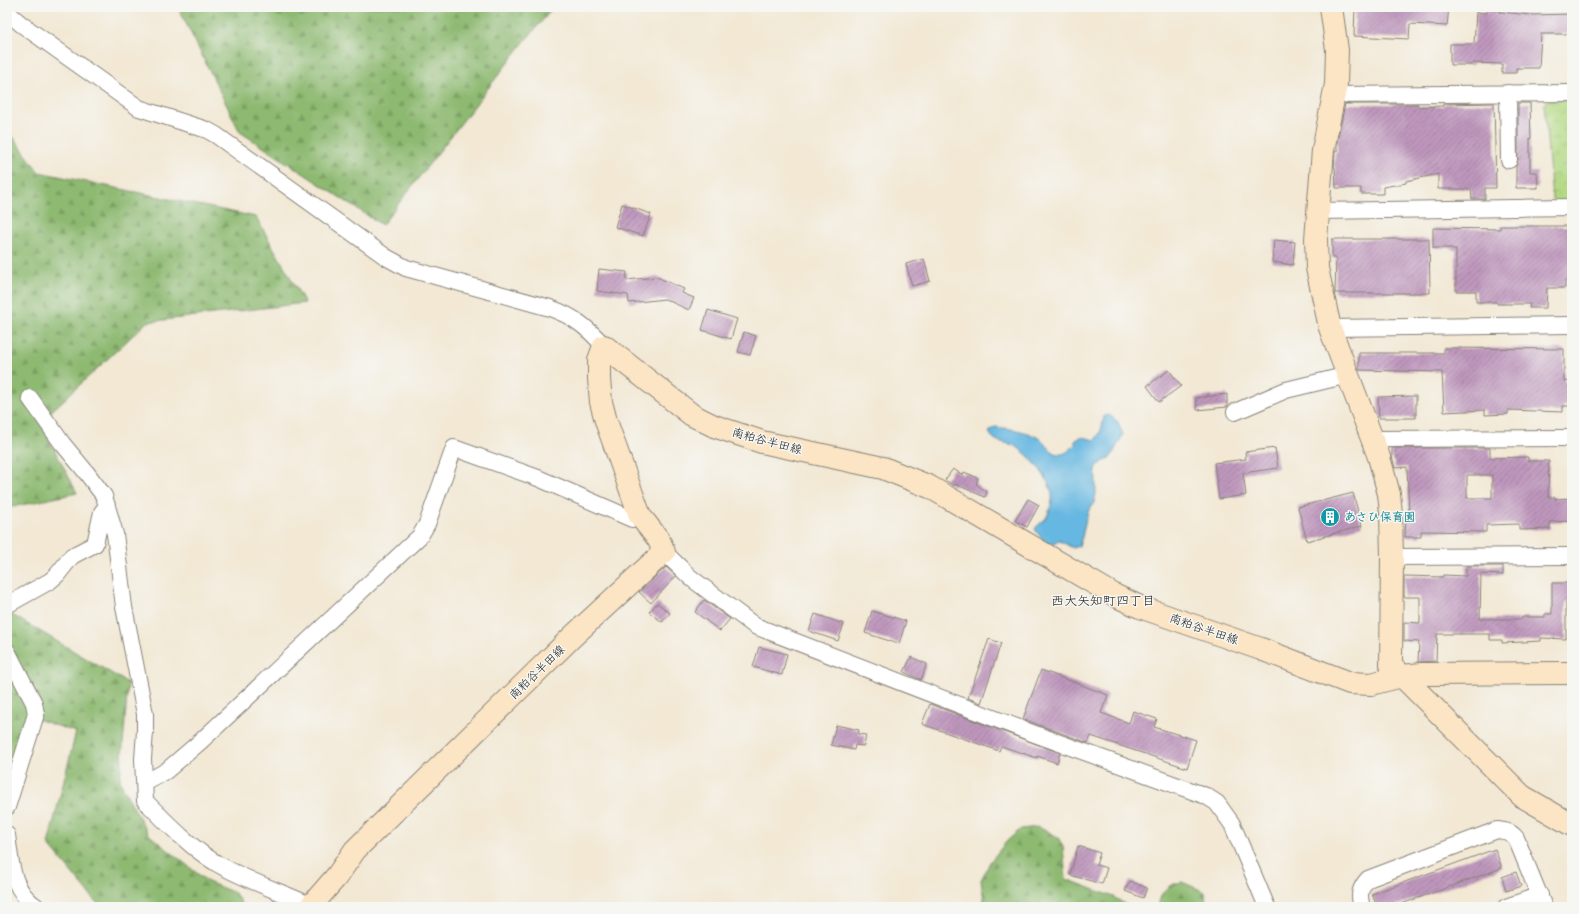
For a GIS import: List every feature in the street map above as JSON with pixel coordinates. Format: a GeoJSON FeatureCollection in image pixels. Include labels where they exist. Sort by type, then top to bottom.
{"type":"FeatureCollection","features":[{"type":"Feature","properties":{"kind":"main road"},"geometry":{"type":"LineString","coordinates":[[1331,7],[1337,50],[1335,95],[1323,150],[1316,239],[1317,268],[1330,328],[1373,440],[1389,494],[1392,557],[1391,664],[1522,796],[1572,825]]}},
{"type":"Feature","properties":{"kind":"main road"},"geometry":{"type":"LineString","coordinates":[[604,346],[599,360],[601,402],[606,421],[640,516],[659,540],[664,552]]}},
{"type":"Feature","properties":{"kind":"main road","name":"南粕谷半田線"},"geometry":{"type":"LineString","coordinates":[[604,346],[692,415],[714,426],[762,442],[883,468],[930,487],[1116,596],[1350,683],[1371,684],[1402,676],[1422,674],[1572,673]]}},
{"type":"Feature","properties":{"kind":"main road","name":"南粕谷半田線"},"geometry":{"type":"LineString","coordinates":[[309,907],[337,876],[355,850],[572,637],[664,552]]}},
{"type":"Feature","properties":{"kind":"street"},"geometry":{"type":"LineString","coordinates":[[7,12],[21,24],[139,108],[207,130],[216,135],[386,257],[406,268],[568,314],[593,333],[604,346]]}},
{"type":"Feature","properties":{"kind":"street"},"geometry":{"type":"LineString","coordinates":[[1508,93],[1509,160]]}},
{"type":"Feature","properties":{"kind":"street"},"geometry":{"type":"LineString","coordinates":[[1335,95],[1572,93]]}},
{"type":"Feature","properties":{"kind":"street"},"geometry":{"type":"LineString","coordinates":[[1319,211],[1572,207]]}},
{"type":"Feature","properties":{"kind":"street"},"geometry":{"type":"LineString","coordinates":[[1330,328],[1572,325]]}},
{"type":"Feature","properties":{"kind":"street"},"geometry":{"type":"LineString","coordinates":[[1235,412],[1286,390],[1348,375]]}},
{"type":"Feature","properties":{"kind":"street"},"geometry":{"type":"LineString","coordinates":[[30,398],[62,443],[104,496],[115,534],[124,607],[145,714],[143,759],[145,802],[188,842],[215,862],[242,877],[303,902],[309,907]]}},
{"type":"Feature","properties":{"kind":"street"},"geometry":{"type":"LineString","coordinates":[[1373,440],[1572,438]]}},
{"type":"Feature","properties":{"kind":"street"},"geometry":{"type":"LineString","coordinates":[[144,783],[166,772],[201,741],[420,536],[427,524],[454,448],[538,478],[632,519],[640,516]]}},
{"type":"Feature","properties":{"kind":"street"},"geometry":{"type":"LineString","coordinates":[[7,605],[50,581],[57,576],[72,556],[95,544],[97,541],[102,512],[107,506]]}},
{"type":"Feature","properties":{"kind":"street"},"geometry":{"type":"LineString","coordinates":[[664,552],[691,578],[755,626],[1009,724],[1206,796],[1217,803],[1232,824],[1267,907]]}},
{"type":"Feature","properties":{"kind":"street"},"geometry":{"type":"LineString","coordinates":[[1392,557],[1572,556]]}},
{"type":"Feature","properties":{"kind":"street"},"geometry":{"type":"LineString","coordinates":[[7,651],[34,703],[36,714],[7,807]]}},
{"type":"Feature","properties":{"kind":"street"},"geometry":{"type":"LineString","coordinates":[[1362,907],[1359,899],[1360,891],[1368,879],[1497,830],[1512,833],[1516,838],[1542,901],[1506,907]]}},
{"type":"Feature","properties":{"kind":"street"},"geometry":{"type":"LineString","coordinates":[[7,835],[11,867],[18,886],[27,901],[37,907]]}},
{"type":"Feature","properties":{"kind":"green space"},"geometry":{"type":"Polygon","coordinates":[[[178,7],[554,7],[524,42],[382,225],[240,132],[178,7]]]}},
{"type":"Feature","properties":{"kind":"green space"},"geometry":{"type":"Polygon","coordinates":[[[1549,100],[1572,100],[1572,201],[1556,202],[1552,198],[1544,104],[1549,100]]]}},
{"type":"Feature","properties":{"kind":"green space"},"geometry":{"type":"Polygon","coordinates":[[[7,129],[39,172],[256,217],[305,303],[147,322],[40,422],[77,493],[7,508],[7,129]]]}},
{"type":"Feature","properties":{"kind":"green space"},"geometry":{"type":"Polygon","coordinates":[[[7,612],[128,683],[120,782],[148,834],[208,882],[235,893],[243,907],[98,907],[97,903],[48,844],[76,732],[30,717],[7,787],[7,612]]]}},
{"type":"Feature","properties":{"kind":"green space"},"geometry":{"type":"Polygon","coordinates":[[[1038,827],[1058,837],[1063,847],[1066,879],[1114,897],[1129,907],[985,907],[981,880],[990,862],[1007,841],[1021,829],[1038,827]]]}},
{"type":"Feature","properties":{"kind":"green space"},"geometry":{"type":"Polygon","coordinates":[[[1182,882],[1205,892],[1206,907],[1158,907],[1165,890],[1176,883],[1182,882]]]}},
{"type":"Feature","properties":{"kind":"water"},"geometry":{"type":"Polygon","coordinates":[[[1109,415],[1118,422],[1123,435],[1111,457],[1096,466],[1095,500],[1087,514],[1079,546],[1073,548],[1060,541],[1046,545],[1035,529],[1046,518],[1052,500],[1052,493],[1045,478],[1034,462],[1021,450],[1011,444],[994,439],[989,432],[995,427],[1024,432],[1040,439],[1053,452],[1061,454],[1070,450],[1075,445],[1075,441],[1077,439],[1084,438],[1094,440],[1097,438],[1104,416],[1109,415]]]}},
{"type":"Feature","properties":{"kind":"building"},"geometry":{"type":"Polygon","coordinates":[[[1355,7],[1411,7],[1436,10],[1437,7],[1449,7],[1447,26],[1410,24],[1409,39],[1354,36],[1355,7]]]}},
{"type":"Feature","properties":{"kind":"building"},"geometry":{"type":"Polygon","coordinates":[[[1487,7],[1501,7],[1500,12],[1531,15],[1572,14],[1572,34],[1541,34],[1539,68],[1516,68],[1516,73],[1502,73],[1502,64],[1473,63],[1472,65],[1450,65],[1450,44],[1474,44],[1476,12],[1487,13],[1487,7]]]}},
{"type":"Feature","properties":{"kind":"building"},"geometry":{"type":"Polygon","coordinates":[[[1494,103],[1496,188],[1485,188],[1485,199],[1472,199],[1471,189],[1438,189],[1438,174],[1406,181],[1406,183],[1383,187],[1383,194],[1361,194],[1361,188],[1336,188],[1334,167],[1335,152],[1337,151],[1337,142],[1345,104],[1418,104],[1418,107],[1443,106],[1443,104],[1494,103]]]}},
{"type":"Feature","properties":{"kind":"building"},"geometry":{"type":"Polygon","coordinates":[[[1518,103],[1530,103],[1530,172],[1537,172],[1538,188],[1516,188],[1516,166],[1518,160],[1518,103]]]}},
{"type":"Feature","properties":{"kind":"building"},"geometry":{"type":"Polygon","coordinates":[[[622,204],[651,214],[643,236],[615,227],[622,204]]]}},
{"type":"Feature","properties":{"kind":"building"},"geometry":{"type":"Polygon","coordinates":[[[1500,226],[1572,226],[1572,279],[1565,280],[1565,288],[1547,288],[1546,308],[1529,308],[1530,304],[1497,304],[1497,302],[1476,302],[1476,291],[1456,291],[1456,250],[1452,250],[1452,248],[1433,248],[1433,228],[1500,229],[1500,226]]]}},
{"type":"Feature","properties":{"kind":"building"},"geometry":{"type":"Polygon","coordinates":[[[1332,239],[1429,239],[1430,293],[1335,293],[1336,258],[1332,258],[1332,239]]]}},
{"type":"Feature","properties":{"kind":"building"},"geometry":{"type":"Polygon","coordinates":[[[1274,240],[1295,242],[1293,265],[1272,262],[1274,240]]]}},
{"type":"Feature","properties":{"kind":"building"},"geometry":{"type":"Polygon","coordinates":[[[924,259],[930,281],[912,286],[906,264],[924,259]]]}},
{"type":"Feature","properties":{"kind":"building"},"geometry":{"type":"Polygon","coordinates":[[[599,269],[627,272],[626,280],[657,277],[684,289],[682,293],[694,298],[689,310],[665,299],[629,303],[628,295],[597,291],[599,269]]]}},
{"type":"Feature","properties":{"kind":"building"},"geometry":{"type":"Polygon","coordinates":[[[708,310],[737,319],[731,339],[702,330],[708,310]]]}},
{"type":"Feature","properties":{"kind":"building"},"geometry":{"type":"Polygon","coordinates":[[[744,332],[756,336],[750,355],[738,352],[744,332]]]}},
{"type":"Feature","properties":{"kind":"building"},"geometry":{"type":"Polygon","coordinates":[[[1444,348],[1564,349],[1564,381],[1572,382],[1572,406],[1563,406],[1563,412],[1508,410],[1508,414],[1485,415],[1485,410],[1444,412],[1442,372],[1359,370],[1359,353],[1444,353],[1444,348]]]}},
{"type":"Feature","properties":{"kind":"building"},"geometry":{"type":"Polygon","coordinates":[[[1169,370],[1181,386],[1159,402],[1147,386],[1169,370]]]}},
{"type":"Feature","properties":{"kind":"building"},"geometry":{"type":"Polygon","coordinates":[[[1227,394],[1227,407],[1197,410],[1196,398],[1227,394]]]}},
{"type":"Feature","properties":{"kind":"building"},"geometry":{"type":"Polygon","coordinates":[[[1416,396],[1416,418],[1379,418],[1378,397],[1416,396]]]}},
{"type":"Feature","properties":{"kind":"building"},"geometry":{"type":"Polygon","coordinates":[[[1275,448],[1278,468],[1243,473],[1246,495],[1219,499],[1214,463],[1246,459],[1245,452],[1275,448]]]}},
{"type":"Feature","properties":{"kind":"building"},"geometry":{"type":"Polygon","coordinates":[[[1392,448],[1490,448],[1490,458],[1528,457],[1528,461],[1549,461],[1548,497],[1555,497],[1555,499],[1572,498],[1572,521],[1550,522],[1550,529],[1519,530],[1519,524],[1486,525],[1486,532],[1421,531],[1421,537],[1405,537],[1406,514],[1409,514],[1407,467],[1395,468],[1392,448]],[[1467,475],[1467,498],[1492,498],[1492,475],[1467,475]]]}},
{"type":"Feature","properties":{"kind":"building"},"geometry":{"type":"Polygon","coordinates":[[[953,469],[963,475],[964,472],[978,478],[976,484],[987,492],[985,497],[955,484],[954,486],[945,480],[953,469]]]}},
{"type":"Feature","properties":{"kind":"building","name":"あさひ保育園"},"geometry":{"type":"Polygon","coordinates":[[[1353,493],[1362,526],[1307,541],[1298,507],[1353,493]]]}},
{"type":"Feature","properties":{"kind":"building"},"geometry":{"type":"Polygon","coordinates":[[[1028,499],[1039,505],[1027,527],[1015,521],[1028,499]]]}},
{"type":"Feature","properties":{"kind":"building"},"geometry":{"type":"Polygon","coordinates":[[[1466,566],[1503,566],[1503,575],[1481,574],[1480,619],[1522,619],[1522,617],[1545,617],[1545,614],[1552,614],[1552,583],[1572,583],[1572,602],[1566,602],[1566,639],[1541,638],[1541,641],[1502,643],[1502,640],[1490,640],[1490,634],[1437,634],[1436,661],[1418,662],[1419,642],[1404,641],[1404,622],[1420,623],[1420,597],[1404,597],[1404,576],[1466,576],[1466,566]]]}},
{"type":"Feature","properties":{"kind":"building"},"geometry":{"type":"Polygon","coordinates":[[[666,567],[676,576],[651,603],[639,592],[666,567]]]}},
{"type":"Feature","properties":{"kind":"building"},"geometry":{"type":"Polygon","coordinates":[[[704,600],[730,619],[720,631],[695,612],[704,600]]]}},
{"type":"Feature","properties":{"kind":"building"},"geometry":{"type":"Polygon","coordinates":[[[657,603],[670,613],[662,622],[649,612],[657,603]]]}},
{"type":"Feature","properties":{"kind":"building"},"geometry":{"type":"Polygon","coordinates":[[[872,611],[906,621],[899,644],[865,633],[872,611]]]}},
{"type":"Feature","properties":{"kind":"building"},"geometry":{"type":"Polygon","coordinates":[[[815,614],[844,624],[838,641],[809,631],[815,614]]]}},
{"type":"Feature","properties":{"kind":"building"},"geometry":{"type":"Polygon","coordinates":[[[989,639],[1001,643],[981,703],[968,698],[989,639]]]}},
{"type":"Feature","properties":{"kind":"building"},"geometry":{"type":"Polygon","coordinates":[[[759,647],[787,654],[782,675],[753,667],[759,647]]]}},
{"type":"Feature","properties":{"kind":"building"},"geometry":{"type":"Polygon","coordinates":[[[911,657],[927,664],[921,680],[904,672],[911,657]]]}},
{"type":"Feature","properties":{"kind":"building"},"geometry":{"type":"Polygon","coordinates":[[[1041,670],[1108,695],[1101,713],[1129,723],[1133,711],[1157,719],[1154,727],[1196,740],[1187,768],[1091,736],[1088,743],[1023,719],[1041,670]]]}},
{"type":"Feature","properties":{"kind":"building"},"geometry":{"type":"Polygon","coordinates":[[[930,704],[1060,753],[1057,763],[1001,746],[999,751],[922,724],[930,704]]]}},
{"type":"Feature","properties":{"kind":"building"},"geometry":{"type":"Polygon","coordinates":[[[836,725],[859,730],[858,734],[866,735],[864,746],[855,745],[854,750],[831,745],[836,725]]]}},
{"type":"Feature","properties":{"kind":"building"},"geometry":{"type":"Polygon","coordinates":[[[1078,846],[1100,853],[1096,865],[1107,868],[1102,884],[1070,875],[1078,846]]]}},
{"type":"Feature","properties":{"kind":"building"},"geometry":{"type":"Polygon","coordinates":[[[1495,849],[1502,868],[1393,907],[1377,907],[1372,894],[1495,849]]]}},
{"type":"Feature","properties":{"kind":"building"},"geometry":{"type":"Polygon","coordinates":[[[1516,872],[1521,886],[1506,891],[1502,877],[1516,872]]]}},
{"type":"Feature","properties":{"kind":"building"},"geometry":{"type":"Polygon","coordinates":[[[1130,881],[1147,888],[1143,898],[1125,891],[1130,881]]]}},
{"type":"Feature","properties":{"kind":"place","name":"あさひ保育園"},"geometry":{"type":"Point","coordinates":[1330,517]}},
{"type":"Feature","properties":{"kind":"district","name":"西大矢知町四丁目"},"geometry":{"type":"Point","coordinates":[1103,600]}}]}
